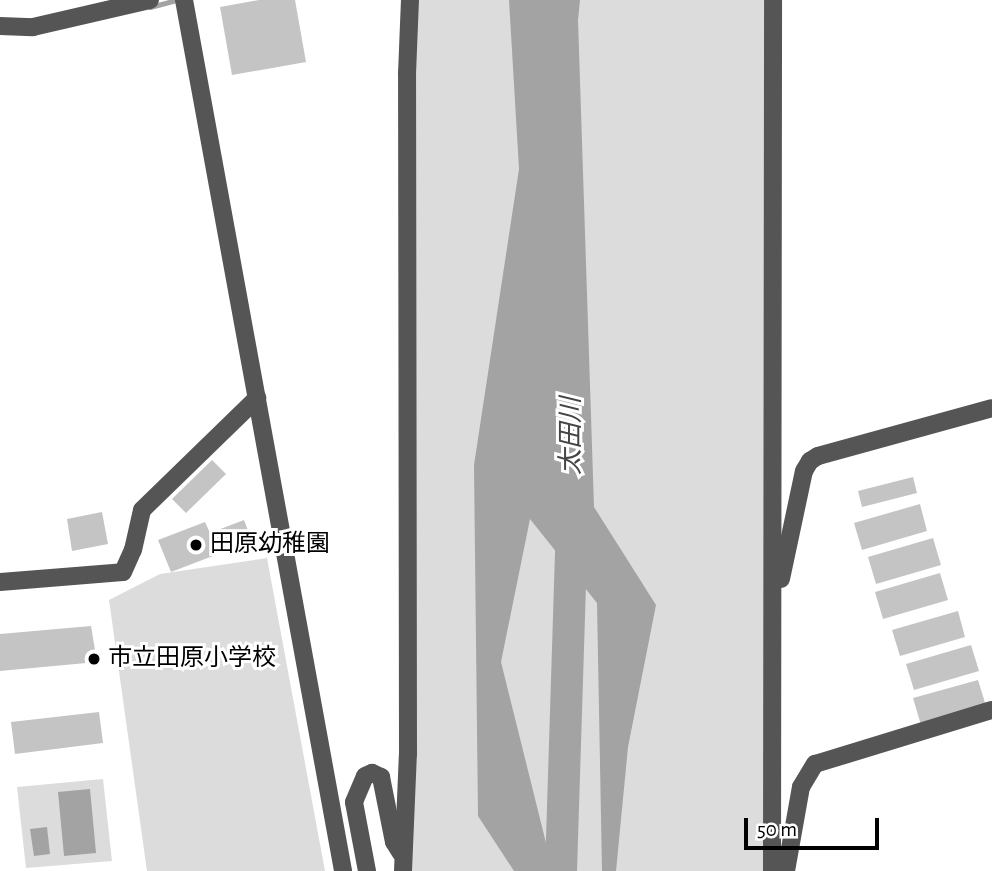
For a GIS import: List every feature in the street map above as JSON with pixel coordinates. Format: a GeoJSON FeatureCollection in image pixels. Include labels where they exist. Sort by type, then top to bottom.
{"type":"FeatureCollection","features":[{"type":"Feature","properties":{"kind":"street"},"geometry":{"type":"LineString","coordinates":[[0,26],[33,27],[150,0]]}},
{"type":"Feature","properties":{"kind":"street"},"geometry":{"type":"LineString","coordinates":[[184,0],[342,871]]}},
{"type":"Feature","properties":{"kind":"street"},"geometry":{"type":"LineString","coordinates":[[401,866],[408,754],[407,74],[410,0]]}},
{"type":"Feature","properties":{"kind":"street"},"geometry":{"type":"LineString","coordinates":[[772,871],[773,0]]}},
{"type":"Feature","properties":{"kind":"street"},"geometry":{"type":"LineString","coordinates":[[0,582],[123,572],[133,550],[142,510],[257,398]]}},
{"type":"Feature","properties":{"kind":"street"},"geometry":{"type":"LineString","coordinates":[[774,608],[804,471],[810,461],[818,456],[992,408]]}},
{"type":"Feature","properties":{"kind":"street"},"geometry":{"type":"LineString","coordinates":[[786,871],[801,786],[815,764],[992,710]]}},
{"type":"Feature","properties":{"kind":"street"},"geometry":{"type":"LineString","coordinates":[[367,871],[354,802],[365,776],[372,773],[381,777],[401,866]]}},
{"type":"Feature","properties":{"kind":"shaded area"},"geometry":{"type":"Polygon","coordinates":[[[414,0],[771,0],[770,871],[404,871],[414,0]]]}},
{"type":"Feature","properties":{"kind":"shaded area"},"geometry":{"type":"Polygon","coordinates":[[[267,558],[325,871],[147,871],[109,600],[160,574],[267,558]]]}},
{"type":"Feature","properties":{"kind":"shaded area"},"geometry":{"type":"Polygon","coordinates":[[[103,779],[112,861],[26,868],[17,787],[103,779]]]}},
{"type":"Feature","properties":{"kind":"water"},"geometry":{"type":"Polygon","coordinates":[[[509,0],[580,0],[578,20],[594,507],[656,605],[628,747],[616,871],[602,871],[597,603],[530,519],[501,662],[553,871],[514,871],[478,816],[474,465],[519,169],[509,0]]]}},
{"type":"Feature","properties":{"kind":"water"},"geometry":{"type":"Polygon","coordinates":[[[90,789],[96,853],[64,856],[58,792],[90,789]]]}},
{"type":"Feature","properties":{"kind":"water"},"geometry":{"type":"Polygon","coordinates":[[[47,827],[50,854],[34,856],[30,829],[47,827]]]}},
{"type":"Feature","properties":{"kind":"building"},"geometry":{"type":"Polygon","coordinates":[[[259,0],[295,0],[306,62],[232,75],[220,7],[259,0]]]}},
{"type":"Feature","properties":{"kind":"building"},"geometry":{"type":"Polygon","coordinates":[[[212,460],[226,474],[186,513],[172,499],[212,460]]]}},
{"type":"Feature","properties":{"kind":"building"},"geometry":{"type":"Polygon","coordinates":[[[913,477],[917,493],[862,507],[858,491],[913,477]]]}},
{"type":"Feature","properties":{"kind":"building"},"geometry":{"type":"Polygon","coordinates":[[[920,504],[927,531],[862,550],[854,523],[920,504]]]}},
{"type":"Feature","properties":{"kind":"building"},"geometry":{"type":"Polygon","coordinates":[[[102,512],[108,544],[72,551],[67,519],[102,512]]]}},
{"type":"Feature","properties":{"kind":"building"},"geometry":{"type":"Polygon","coordinates":[[[244,520],[252,541],[171,572],[158,540],[205,522],[210,533],[244,520]]]}},
{"type":"Feature","properties":{"kind":"building"},"geometry":{"type":"Polygon","coordinates":[[[933,538],[941,565],[876,584],[868,557],[933,538]]]}},
{"type":"Feature","properties":{"kind":"building"},"geometry":{"type":"Polygon","coordinates":[[[940,573],[948,600],[883,619],[875,592],[940,573]]]}},
{"type":"Feature","properties":{"kind":"building"},"geometry":{"type":"Polygon","coordinates":[[[958,611],[965,637],[900,656],[892,630],[958,611]]]}},
{"type":"Feature","properties":{"kind":"building"},"geometry":{"type":"Polygon","coordinates":[[[91,626],[97,662],[0,671],[0,634],[91,626]]]}},
{"type":"Feature","properties":{"kind":"building"},"geometry":{"type":"Polygon","coordinates":[[[971,645],[979,671],[914,690],[906,664],[971,645]]]}},
{"type":"Feature","properties":{"kind":"building"},"geometry":{"type":"Polygon","coordinates":[[[978,680],[986,706],[921,725],[913,698],[978,680]]]}},
{"type":"Feature","properties":{"kind":"building"},"geometry":{"type":"Polygon","coordinates":[[[99,712],[103,743],[15,754],[11,722],[99,712]]]}},
{"type":"Feature","properties":{"kind":"waterway"},"geometry":{"type":"LineString","coordinates":[[150,7],[177,0]]}},
{"type":"Feature","properties":{"kind":"waterway","name":"太田川"},"geometry":{"type":"LineString","coordinates":[[561,871],[572,530]]}},
{"type":"Feature","properties":{"kind":"place","name":"田原幼稚園"},"geometry":{"type":"Point","coordinates":[196,545]}},
{"type":"Feature","properties":{"kind":"place","name":"市立田原小学校"},"geometry":{"type":"Point","coordinates":[94,659]}}]}
